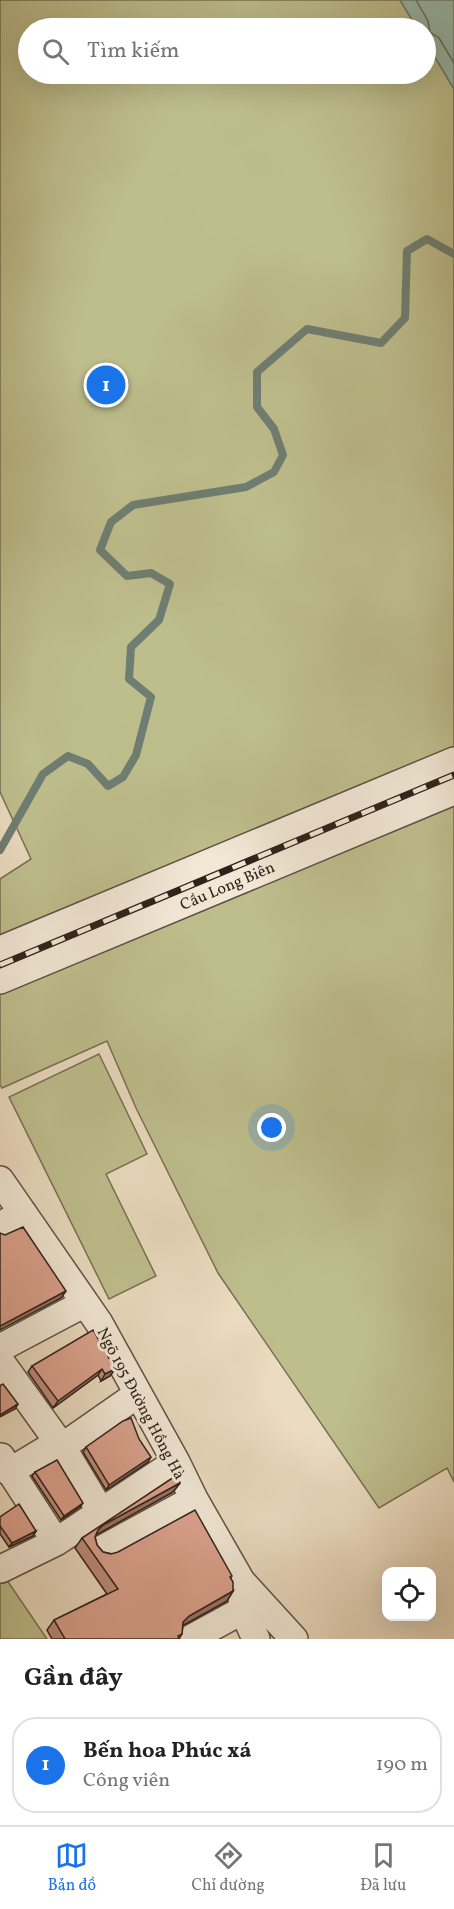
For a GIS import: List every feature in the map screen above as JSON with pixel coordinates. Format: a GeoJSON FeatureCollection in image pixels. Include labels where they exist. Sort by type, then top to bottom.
{"type":"FeatureCollection","features":[{"type":"Feature","properties":{"kind":"street","name":"Cầu Long Biên"},"geometry":{"type":"LineString","coordinates":[[0,950],[454,761]]}},
{"type":"Feature","properties":{"kind":"street","name":"Cầu Long Biên"},"geometry":{"type":"LineString","coordinates":[[0,980],[454,791]]}},
{"type":"Feature","properties":{"kind":"street","name":"Ngõ 195 Đường Hồng Hà"},"geometry":{"type":"LineString","coordinates":[[0,1180],[11,1220],[86,1303],[99,1323],[241,1581],[243,1610],[256,1639]]}},
{"type":"Feature","properties":{"kind":"street"},"geometry":{"type":"LineString","coordinates":[[0,1348],[86,1303]]}},
{"type":"Feature","properties":{"kind":"street"},"geometry":{"type":"LineString","coordinates":[[0,1361],[62,1447],[101,1512]]}},
{"type":"Feature","properties":{"kind":"street"},"geometry":{"type":"LineString","coordinates":[[56,1542],[5,1464],[62,1447],[138,1394]]}},
{"type":"Feature","properties":{"kind":"street"},"geometry":{"type":"LineString","coordinates":[[1,1569],[56,1542],[176,1462]]}},
{"type":"Feature","properties":{"kind":"street"},"geometry":{"type":"LineString","coordinates":[[104,1548],[194,1498]]}},
{"type":"Feature","properties":{"kind":"street"},"geometry":{"type":"LineString","coordinates":[[241,1581],[294,1639]]}},
{"type":"Feature","properties":{"kind":"street"},"geometry":{"type":"LineString","coordinates":[[190,1639],[243,1610]]}},
{"type":"Feature","properties":{"kind":"green space"},"geometry":{"type":"Polygon","coordinates":[[[0,0],[400,0],[411,18],[18,18],[18,84],[436,84],[436,59],[454,89],[454,1482],[447,1468],[379,1508],[218,1273],[136,1108],[107,1041],[2,1088],[0,1085],[0,879],[31,859],[0,792],[0,0]]]}},
{"type":"Feature","properties":{"kind":"green space"},"geometry":{"type":"Polygon","coordinates":[[[99,1054],[147,1154],[106,1174],[156,1276],[109,1299],[9,1097],[99,1054]]]}},
{"type":"Feature","properties":{"kind":"green space"},"geometry":{"type":"Polygon","coordinates":[[[0,1570],[47,1639],[0,1639],[0,1570]]]}},
{"type":"Feature","properties":{"kind":"water"},"geometry":{"type":"Polygon","coordinates":[[[400,0],[454,0],[454,89],[436,59],[436,18],[411,18],[400,0]]]}},
{"type":"Feature","properties":{"kind":"building"},"geometry":{"type":"Polygon","coordinates":[[[23,1227],[66,1291],[0,1326],[0,1233],[5,1235],[23,1227]]]}},
{"type":"Feature","properties":{"kind":"building"},"geometry":{"type":"Polygon","coordinates":[[[93,1330],[115,1369],[105,1374],[102,1369],[58,1401],[32,1366],[93,1330]]]}},
{"type":"Feature","properties":{"kind":"building"},"geometry":{"type":"Polygon","coordinates":[[[3,1384],[18,1404],[0,1415],[0,1386],[3,1384]]]}},
{"type":"Feature","properties":{"kind":"building"},"geometry":{"type":"Polygon","coordinates":[[[131,1418],[139,1439],[151,1457],[109,1485],[86,1447],[123,1421],[131,1418]]]}},
{"type":"Feature","properties":{"kind":"building"},"geometry":{"type":"Polygon","coordinates":[[[57,1460],[83,1503],[64,1516],[35,1472],[57,1460]]]}},
{"type":"Feature","properties":{"kind":"building"},"geometry":{"type":"Polygon","coordinates":[[[177,1475],[180,1483],[103,1525],[95,1537],[97,1545],[103,1552],[111,1554],[118,1552],[195,1510],[232,1576],[230,1577],[233,1582],[233,1591],[189,1616],[183,1622],[179,1639],[65,1639],[54,1620],[118,1589],[82,1538],[177,1475]]]}},
{"type":"Feature","properties":{"kind":"building"},"geometry":{"type":"Polygon","coordinates":[[[19,1504],[36,1531],[12,1543],[0,1526],[0,1517],[19,1504]]]}},
{"type":"Feature","properties":{"kind":"waterway"},"geometry":{"type":"LineString","coordinates":[[0,850],[43,774],[68,756],[88,764],[108,786],[123,777],[136,755],[151,697],[129,679],[131,647],[159,620],[170,584],[151,573],[127,576],[100,550],[111,522],[133,505],[246,487],[274,472],[283,455],[274,429],[257,407],[257,372],[307,329],[381,343],[405,318],[407,251],[427,239],[454,254]]}},
{"type":"Feature","properties":{"kind":"railway"},"geometry":{"type":"LineString","coordinates":[[0,965],[454,775]]}},
{"type":"Feature","properties":{"kind":"place","name":"Bến hoa Phúc xá"},"geometry":{"type":"Point","coordinates":[106,385]}}]}
